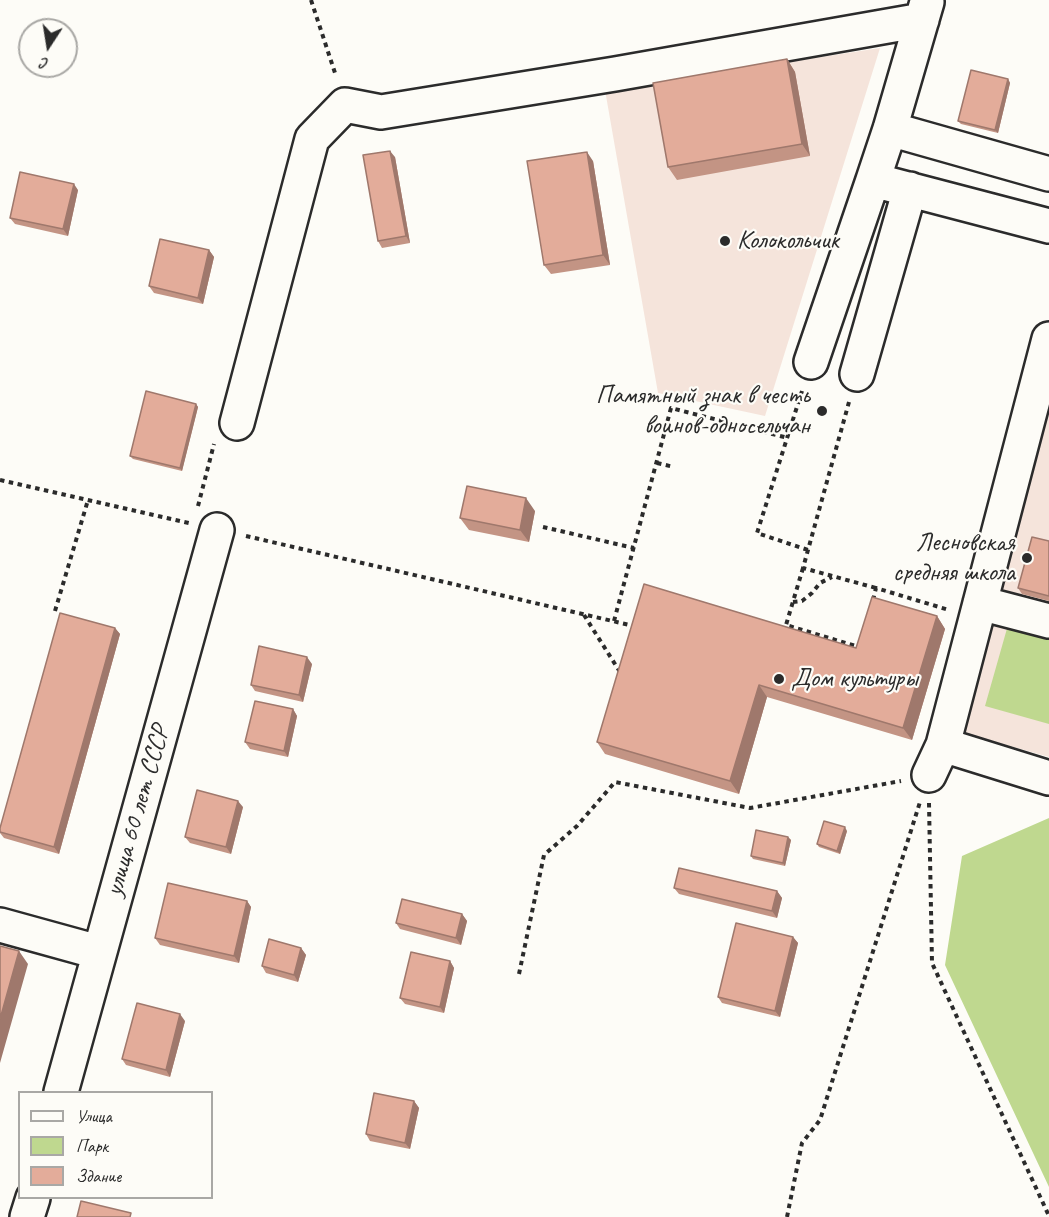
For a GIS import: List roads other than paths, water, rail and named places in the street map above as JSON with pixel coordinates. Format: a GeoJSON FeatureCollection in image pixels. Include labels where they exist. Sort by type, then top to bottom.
{"type":"FeatureCollection","features":[{"type":"Feature","properties":{"kind":"street"},"geometry":{"type":"LineString","coordinates":[[237,423],[312,139],[345,105],[381,112],[615,74],[925,10],[890,129],[811,362]]}},
{"type":"Feature","properties":{"kind":"street"},"geometry":{"type":"LineString","coordinates":[[890,129],[1049,174]]}},
{"type":"Feature","properties":{"kind":"street"},"geometry":{"type":"LineString","coordinates":[[873,180],[1049,226]]}},
{"type":"Feature","properties":{"kind":"street"},"geometry":{"type":"LineString","coordinates":[[857,374],[910,189]]}},
{"type":"Feature","properties":{"kind":"street"},"geometry":{"type":"LineString","coordinates":[[929,775],[943,745],[967,607],[1049,339]]}},
{"type":"Feature","properties":{"kind":"street","name":"улица 60 лет СССР"},"geometry":{"type":"LineString","coordinates":[[61,1091],[98,951],[217,530]]}},
{"type":"Feature","properties":{"kind":"street"},"geometry":{"type":"LineString","coordinates":[[967,607],[1049,621]]}},
{"type":"Feature","properties":{"kind":"street"},"geometry":{"type":"LineString","coordinates":[[943,745],[1049,778]]}},
{"type":"Feature","properties":{"kind":"street"},"geometry":{"type":"LineString","coordinates":[[0,926],[98,951]]}},
{"type":"Feature","properties":{"kind":"street"},"geometry":{"type":"LineString","coordinates":[[27,1217],[32,1199]]}},
{"type":"Feature","properties":{"kind":"place","name":"Колокольчик"},"geometry":{"type":"Point","coordinates":[725,241]}},
{"type":"Feature","properties":{"kind":"place","name":"Памятный знак в честь воинов-односельчан"},"geometry":{"type":"Point","coordinates":[822,411]}},
{"type":"Feature","properties":{"kind":"place","name":"Лесновская средняя школа"},"geometry":{"type":"Point","coordinates":[1027,558]}},
{"type":"Feature","properties":{"kind":"place","name":"Дом культуры"},"geometry":{"type":"Point","coordinates":[779,679]}}]}
